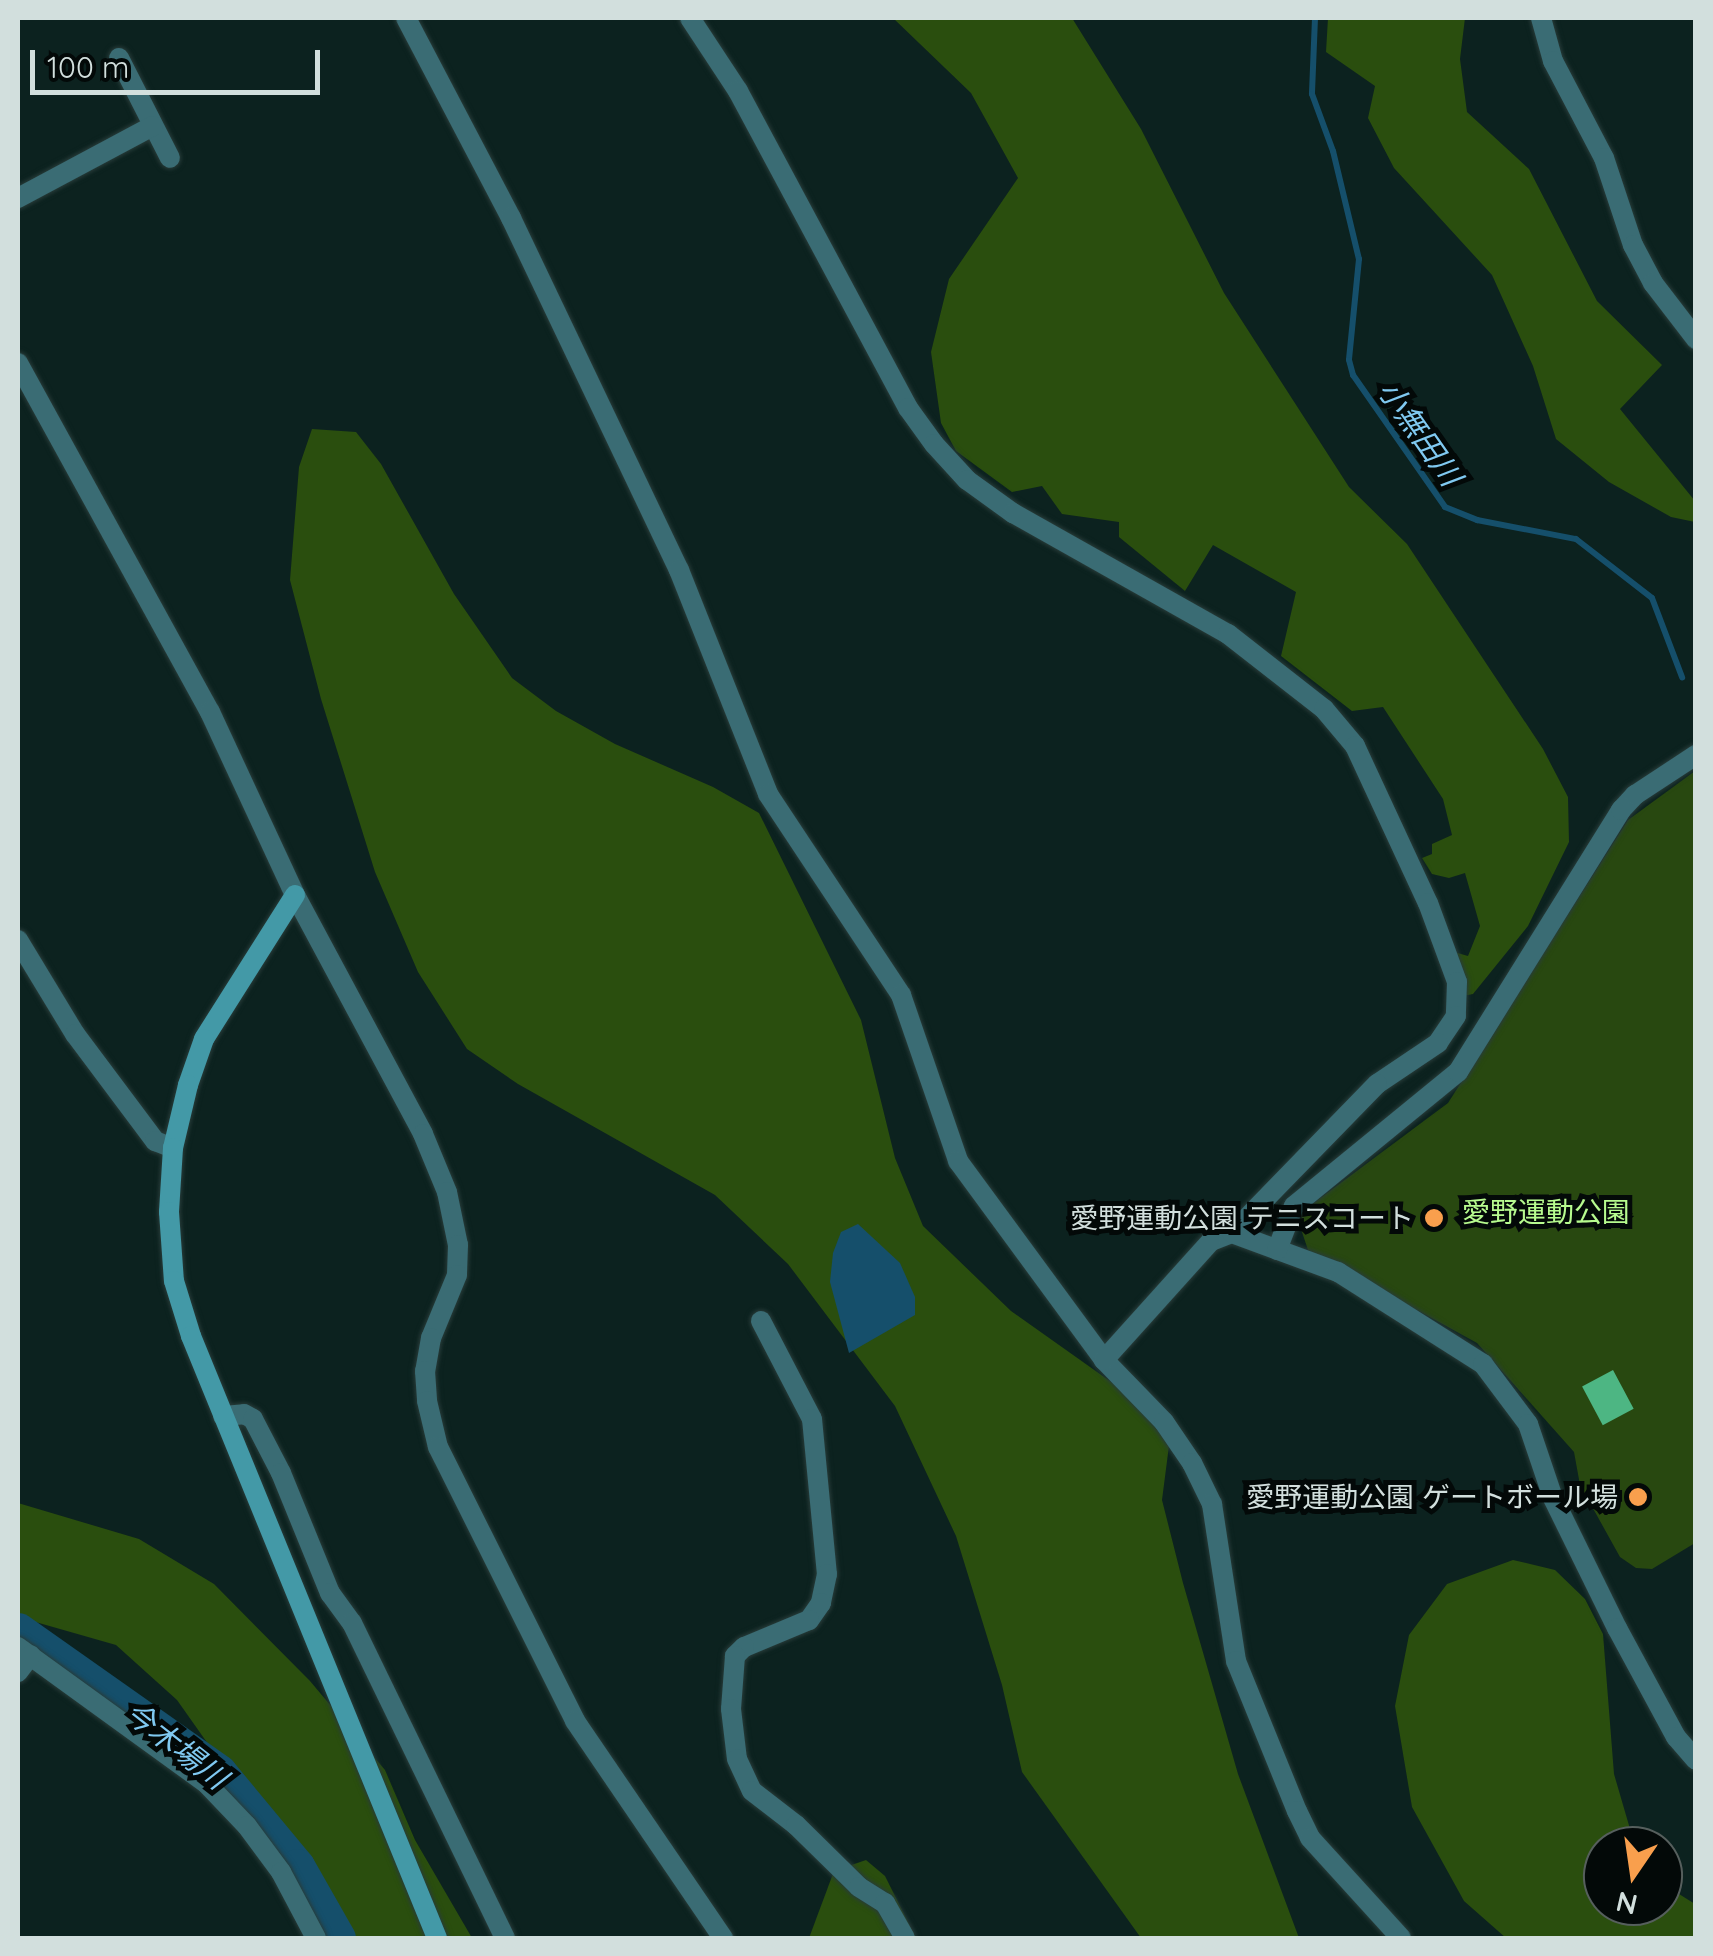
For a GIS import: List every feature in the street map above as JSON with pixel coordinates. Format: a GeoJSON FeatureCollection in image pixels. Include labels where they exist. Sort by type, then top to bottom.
{"type":"FeatureCollection","features":[{"type":"Feature","properties":{"kind":"street"},"geometry":{"type":"LineString","coordinates":[[406,18],[510,218],[678,570],[768,794],[901,996],[958,1161],[1104,1360],[1164,1422],[1212,1504],[1236,1661],[1310,1838],[1402,1938]]}},
{"type":"Feature","properties":{"kind":"street"},"geometry":{"type":"LineString","coordinates":[[690,18],[738,91],[908,408],[934,444],[967,480],[1014,513],[1228,634],[1324,709],[1356,746],[1428,903],[1457,982],[1456,1016],[1449,1030],[1424,1054],[1377,1084],[1232,1233],[1212,1241],[1104,1360]]}},
{"type":"Feature","properties":{"kind":"street"},"geometry":{"type":"LineString","coordinates":[[1541,18],[1554,61],[1604,158],[1633,245],[1653,283],[1696,340]]}},
{"type":"Feature","properties":{"kind":"street"},"geometry":{"type":"LineString","coordinates":[[119,58],[170,158]]}},
{"type":"Feature","properties":{"kind":"street"},"geometry":{"type":"LineString","coordinates":[[18,198],[154,126]]}},
{"type":"Feature","properties":{"kind":"street"},"geometry":{"type":"LineString","coordinates":[[18,363],[210,712],[295,896],[424,1134],[448,1192],[458,1244],[457,1275],[431,1338],[426,1371],[427,1401],[438,1447],[575,1722],[723,1938]]}},
{"type":"Feature","properties":{"kind":"street"},"geometry":{"type":"LineString","coordinates":[[1277,1250],[1294,1206],[1458,1072],[1621,810],[1635,795],[1696,755]]}},
{"type":"Feature","properties":{"kind":"street"},"geometry":{"type":"LineString","coordinates":[[295,896],[204,1039],[173,1148],[169,1212],[174,1281],[224,1416],[438,1938]]}},
{"type":"Feature","properties":{"kind":"street"},"geometry":{"type":"LineString","coordinates":[[18,940],[86,1050],[155,1142],[173,1148]]}},
{"type":"Feature","properties":{"kind":"street"},"geometry":{"type":"LineString","coordinates":[[1232,1233],[1338,1272],[1483,1364],[1528,1424],[1537,1441],[1544,1478],[1616,1628],[1676,1737],[1696,1760]]}},
{"type":"Feature","properties":{"kind":"street"},"geometry":{"type":"LineString","coordinates":[[761,1321],[812,1419],[827,1574],[826,1592],[810,1620],[744,1647],[735,1656],[731,1710],[737,1759],[752,1790],[796,1824],[859,1887],[885,1903],[904,1938]]}},
{"type":"Feature","properties":{"kind":"street"},"geometry":{"type":"LineString","coordinates":[[224,1416],[244,1414],[253,1420],[281,1473],[330,1593],[352,1623],[505,1938]]}},
{"type":"Feature","properties":{"kind":"street"},"geometry":{"type":"LineString","coordinates":[[22,1658],[206,1783],[248,1826],[281,1872],[316,1938]]}},
{"type":"Feature","properties":{"kind":"green space"},"geometry":{"type":"Polygon","coordinates":[[[893,18],[1072,18],[1141,129],[1224,293],[1349,487],[1407,544],[1543,749],[1568,797],[1569,842],[1528,926],[1473,994],[1463,996],[1454,952],[1468,956],[1480,926],[1465,873],[1449,878],[1432,874],[1422,858],[1432,854],[1432,844],[1452,835],[1443,799],[1383,707],[1352,711],[1281,656],[1296,592],[1213,545],[1185,591],[1119,537],[1119,522],[1062,514],[1042,486],[1012,492],[956,451],[941,423],[931,352],[949,279],[1018,178],[971,93],[893,18]]]}},
{"type":"Feature","properties":{"kind":"green space"},"geometry":{"type":"Polygon","coordinates":[[[1328,18],[1465,18],[1460,59],[1467,112],[1529,169],[1597,301],[1662,365],[1620,409],[1695,501],[1695,522],[1671,517],[1609,482],[1556,439],[1533,366],[1492,275],[1394,168],[1368,118],[1375,86],[1326,52],[1328,18]]]}},
{"type":"Feature","properties":{"kind":"green space"},"geometry":{"type":"Polygon","coordinates":[[[312,429],[356,432],[381,464],[454,594],[512,678],[556,711],[615,744],[713,787],[759,813],[861,1020],[895,1158],[923,1226],[1011,1311],[1138,1401],[1170,1438],[1162,1500],[1183,1583],[1238,1774],[1299,1938],[1141,1938],[1022,1772],[1002,1685],[956,1536],[895,1406],[788,1264],[715,1195],[518,1084],[467,1049],[418,972],[375,872],[321,699],[290,580],[299,467],[312,429]]]}},
{"type":"Feature","properties":{"kind":"green space","name":"愛野運動公園"},"geometry":{"type":"Polygon","coordinates":[[[1695,771],[1695,1543],[1652,1569],[1636,1568],[1620,1557],[1580,1485],[1574,1452],[1477,1343],[1308,1250],[1299,1223],[1303,1211],[1448,1103],[1628,820],[1695,771]]]}},
{"type":"Feature","properties":{"kind":"green space"},"geometry":{"type":"Polygon","coordinates":[[[18,1503],[139,1539],[214,1584],[310,1681],[385,1770],[415,1840],[472,1938],[345,1938],[177,1700],[116,1645],[18,1617],[18,1503]]]}},
{"type":"Feature","properties":{"kind":"green space"},"geometry":{"type":"Polygon","coordinates":[[[1513,1560],[1555,1570],[1585,1599],[1603,1634],[1614,1774],[1629,1826],[1583,1826],[1583,1926],[1683,1926],[1683,1896],[1695,1904],[1695,1938],[1506,1938],[1464,1901],[1412,1807],[1395,1706],[1409,1635],[1447,1584],[1513,1560]]]}},
{"type":"Feature","properties":{"kind":"green space"},"geometry":{"type":"Polygon","coordinates":[[[866,1860],[885,1876],[916,1938],[809,1938],[834,1871],[866,1860]]]}},
{"type":"Feature","properties":{"kind":"water"},"geometry":{"type":"Polygon","coordinates":[[[858,1224],[900,1263],[915,1297],[915,1315],[849,1353],[830,1282],[833,1253],[841,1232],[858,1224]]]}},
{"type":"Feature","properties":{"kind":"building"},"geometry":{"type":"Polygon","coordinates":[[[1613,1370],[1634,1409],[1603,1425],[1582,1386],[1613,1370]]]}},
{"type":"Feature","properties":{"kind":"waterway","name":"小無田川"},"geometry":{"type":"LineString","coordinates":[[1315,18],[1312,94],[1333,151],[1359,259],[1349,360],[1353,375],[1445,507],[1477,520],[1576,539],[1652,598],[1682,677]]}},
{"type":"Feature","properties":{"kind":"waterway","name":"今木場川"},"geometry":{"type":"LineString","coordinates":[[18,1630],[219,1772],[297,1866],[338,1938]]}},
{"type":"Feature","properties":{"kind":"place","name":"愛野運動公園 テニスコート"},"geometry":{"type":"Point","coordinates":[1434,1218]}},
{"type":"Feature","properties":{"kind":"place","name":"愛野運動公園 ゲートボール場"},"geometry":{"type":"Point","coordinates":[1638,1497]}}]}
